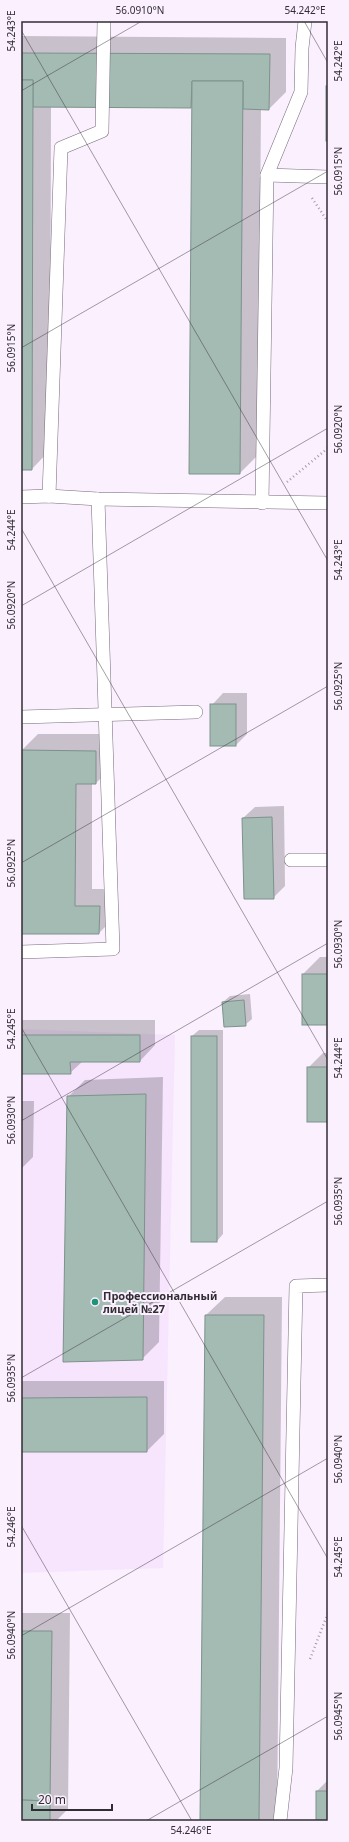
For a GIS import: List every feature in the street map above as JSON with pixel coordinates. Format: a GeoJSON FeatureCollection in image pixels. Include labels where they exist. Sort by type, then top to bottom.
{"type":"FeatureCollection","features":[{"type":"Feature","properties":{"kind":"lane"},"geometry":{"type":"LineString","coordinates":[[49,496],[61,148],[102,131],[104,21]]}},
{"type":"Feature","properties":{"kind":"lane"},"geometry":{"type":"LineString","coordinates":[[262,502],[267,175],[301,92],[302,48],[305,21]]}},
{"type":"Feature","properties":{"kind":"lane"},"geometry":{"type":"LineString","coordinates":[[267,175],[328,176]]}},
{"type":"Feature","properties":{"kind":"lane"},"geometry":{"type":"LineString","coordinates":[[21,497],[49,496],[98,499],[328,503]]}},
{"type":"Feature","properties":{"kind":"lane"},"geometry":{"type":"LineString","coordinates":[[21,952],[113,949],[98,499]]}},
{"type":"Feature","properties":{"kind":"lane"},"geometry":{"type":"LineString","coordinates":[[21,717],[196,712]]}},
{"type":"Feature","properties":{"kind":"lane"},"geometry":{"type":"LineString","coordinates":[[291,860],[328,860]]}},
{"type":"Feature","properties":{"kind":"lane"},"geometry":{"type":"LineString","coordinates":[[280,1821],[286,1768],[296,1286],[328,1285]]}},
{"type":"Feature","properties":{"kind":"path"},"geometry":{"type":"LineString","coordinates":[[262,502],[328,448]]}},
{"type":"Feature","properties":{"kind":"shaded area","name":"Профессиональный лицей №27"},"geometry":{"type":"Polygon","coordinates":[[[21,1029],[175,1035],[163,1568],[21,1573],[21,1029]]]}},
{"type":"Feature","properties":{"kind":"building"},"geometry":{"type":"Polygon","coordinates":[[[21,53],[270,54],[269,110],[243,109],[243,81],[192,81],[191,108],[33,107],[33,80],[21,80],[21,53]]]}},
{"type":"Feature","properties":{"kind":"building"},"geometry":{"type":"Polygon","coordinates":[[[21,80],[33,80],[32,470],[21,470],[21,80]]]}},
{"type":"Feature","properties":{"kind":"building"},"geometry":{"type":"Polygon","coordinates":[[[192,81],[243,81],[240,474],[189,474],[192,81]]]}},
{"type":"Feature","properties":{"kind":"building"},"geometry":{"type":"Polygon","coordinates":[[[326,86],[328,86],[328,141],[326,141],[326,86]]]}},
{"type":"Feature","properties":{"kind":"building"},"geometry":{"type":"Polygon","coordinates":[[[210,704],[236,704],[236,746],[210,746],[210,704]]]}},
{"type":"Feature","properties":{"kind":"building"},"geometry":{"type":"Polygon","coordinates":[[[21,750],[96,751],[96,784],[76,784],[75,906],[100,906],[99,934],[21,934],[21,750]]]}},
{"type":"Feature","properties":{"kind":"building"},"geometry":{"type":"Polygon","coordinates":[[[272,817],[274,899],[244,899],[242,818],[272,817]]]}},
{"type":"Feature","properties":{"kind":"building"},"geometry":{"type":"Polygon","coordinates":[[[302,974],[328,974],[328,1025],[302,1025],[302,974]]]}},
{"type":"Feature","properties":{"kind":"building"},"geometry":{"type":"Polygon","coordinates":[[[244,1000],[246,1026],[224,1027],[222,1002],[244,1000]]]}},
{"type":"Feature","properties":{"kind":"building"},"geometry":{"type":"Polygon","coordinates":[[[21,1035],[140,1035],[140,1062],[70,1062],[71,1074],[21,1074],[21,1035]]]}},
{"type":"Feature","properties":{"kind":"building"},"geometry":{"type":"Polygon","coordinates":[[[191,1036],[217,1036],[217,1242],[191,1242],[191,1036]]]}},
{"type":"Feature","properties":{"kind":"building"},"geometry":{"type":"Polygon","coordinates":[[[307,1067],[328,1067],[328,1122],[307,1122],[307,1067]]]}},
{"type":"Feature","properties":{"kind":"building"},"geometry":{"type":"Polygon","coordinates":[[[146,1094],[143,1360],[63,1362],[67,1096],[146,1094]]]}},
{"type":"Feature","properties":{"kind":"building"},"geometry":{"type":"Polygon","coordinates":[[[205,1315],[264,1315],[259,1821],[200,1821],[205,1315]]]}},
{"type":"Feature","properties":{"kind":"building"},"geometry":{"type":"Polygon","coordinates":[[[147,1397],[147,1452],[21,1452],[21,1398],[147,1397]]]}},
{"type":"Feature","properties":{"kind":"building"},"geometry":{"type":"Polygon","coordinates":[[[21,1631],[52,1631],[50,1801],[21,1800],[21,1631]]]}},
{"type":"Feature","properties":{"kind":"building"},"geometry":{"type":"Polygon","coordinates":[[[316,1791],[328,1791],[328,1821],[316,1821],[316,1791]]]}},
{"type":"Feature","properties":{"kind":"building"},"geometry":{"type":"Polygon","coordinates":[[[21,1800],[50,1801],[50,1821],[21,1821],[21,1800]]]}},
{"type":"Feature","properties":{"kind":"place","name":"Профессиональный лицей №27"},"geometry":{"type":"Point","coordinates":[95,1302]}}]}
